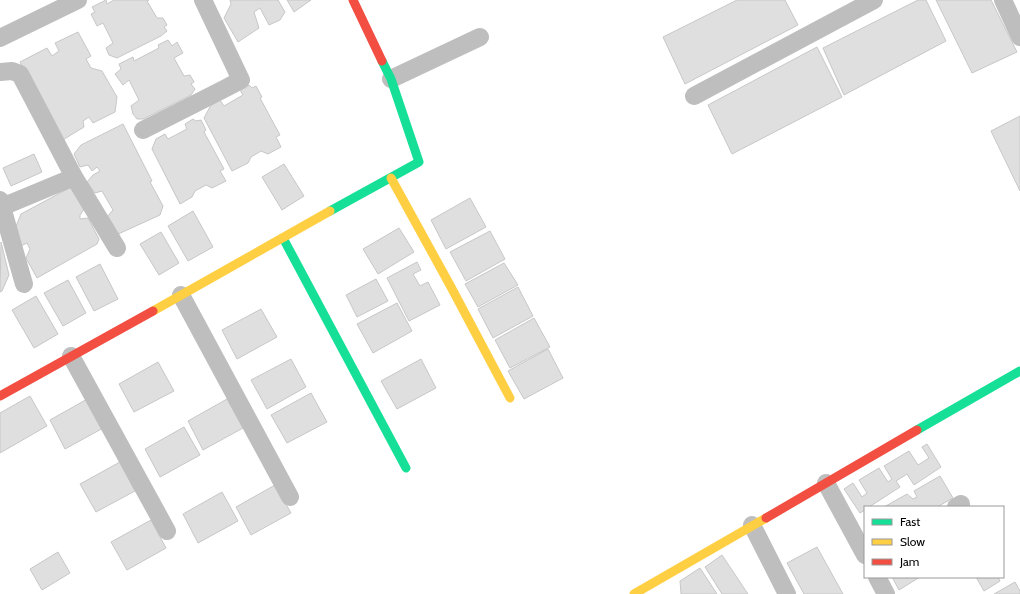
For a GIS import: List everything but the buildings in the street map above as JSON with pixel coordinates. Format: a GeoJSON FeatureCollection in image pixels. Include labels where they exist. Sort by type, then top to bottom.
{"type":"FeatureCollection","features":[{"type":"Feature","properties":{"kind":"street"},"geometry":{"type":"LineString","coordinates":[[0,38],[78,0]]}},
{"type":"Feature","properties":{"kind":"street"},"geometry":{"type":"LineString","coordinates":[[143,130],[241,80],[203,0]]}},
{"type":"Feature","properties":{"kind":"street"},"geometry":{"type":"LineString","coordinates":[[0,396],[419,162],[392,79],[353,0]]}},
{"type":"Feature","properties":{"kind":"street"},"geometry":{"type":"LineString","coordinates":[[694,96],[874,0]]}},
{"type":"Feature","properties":{"kind":"street"},"geometry":{"type":"LineString","coordinates":[[1003,0],[1020,37]]}},
{"type":"Feature","properties":{"kind":"street"},"geometry":{"type":"LineString","coordinates":[[392,79],[480,37]]}},
{"type":"Feature","properties":{"kind":"street"},"geometry":{"type":"LineString","coordinates":[[0,72],[12,71],[20,74],[74,177],[117,248]]}},
{"type":"Feature","properties":{"kind":"street"},"geometry":{"type":"LineString","coordinates":[[24,284],[1,204],[74,177]]}},
{"type":"Feature","properties":{"kind":"street"},"geometry":{"type":"LineString","coordinates":[[391,178],[510,398]]}},
{"type":"Feature","properties":{"kind":"street"},"geometry":{"type":"LineString","coordinates":[[283,238],[406,468]]}},
{"type":"Feature","properties":{"kind":"street"},"geometry":{"type":"LineString","coordinates":[[181,295],[290,497]]}},
{"type":"Feature","properties":{"kind":"street"},"geometry":{"type":"LineString","coordinates":[[71,356],[167,531]]}},
{"type":"Feature","properties":{"kind":"street"},"geometry":{"type":"LineString","coordinates":[[634,594],[1020,371]]}},
{"type":"Feature","properties":{"kind":"street"},"geometry":{"type":"LineString","coordinates":[[826,484],[864,553]]}},
{"type":"Feature","properties":{"kind":"street"},"geometry":{"type":"LineString","coordinates":[[752,525],[787,594]]}},
{"type":"Feature","properties":{"kind":"street"},"geometry":{"type":"LineString","coordinates":[[878,578],[886,594]]}},
{"type":"Feature","properties":{"kind":"traffic: fast"},"geometry":{"type":"LineString","coordinates":[[330,211],[419,162],[391,79],[382,61]]}},
{"type":"Feature","properties":{"kind":"traffic: fast"},"geometry":{"type":"LineString","coordinates":[[283,238],[406,468]]}},
{"type":"Feature","properties":{"kind":"traffic: fast"},"geometry":{"type":"LineString","coordinates":[[917,430],[1020,371]]}},
{"type":"Feature","properties":{"kind":"traffic: slow"},"geometry":{"type":"LineString","coordinates":[[391,178],[510,398]]}},
{"type":"Feature","properties":{"kind":"traffic: slow"},"geometry":{"type":"LineString","coordinates":[[153,311],[330,211]]}},
{"type":"Feature","properties":{"kind":"traffic: slow"},"geometry":{"type":"LineString","coordinates":[[634,594],[766,518]]}},
{"type":"Feature","properties":{"kind":"traffic: jam"},"geometry":{"type":"LineString","coordinates":[[353,0],[382,61]]}},
{"type":"Feature","properties":{"kind":"traffic: jam"},"geometry":{"type":"LineString","coordinates":[[0,396],[153,311]]}},
{"type":"Feature","properties":{"kind":"traffic: jam"},"geometry":{"type":"LineString","coordinates":[[766,518],[917,430]]}}]}
